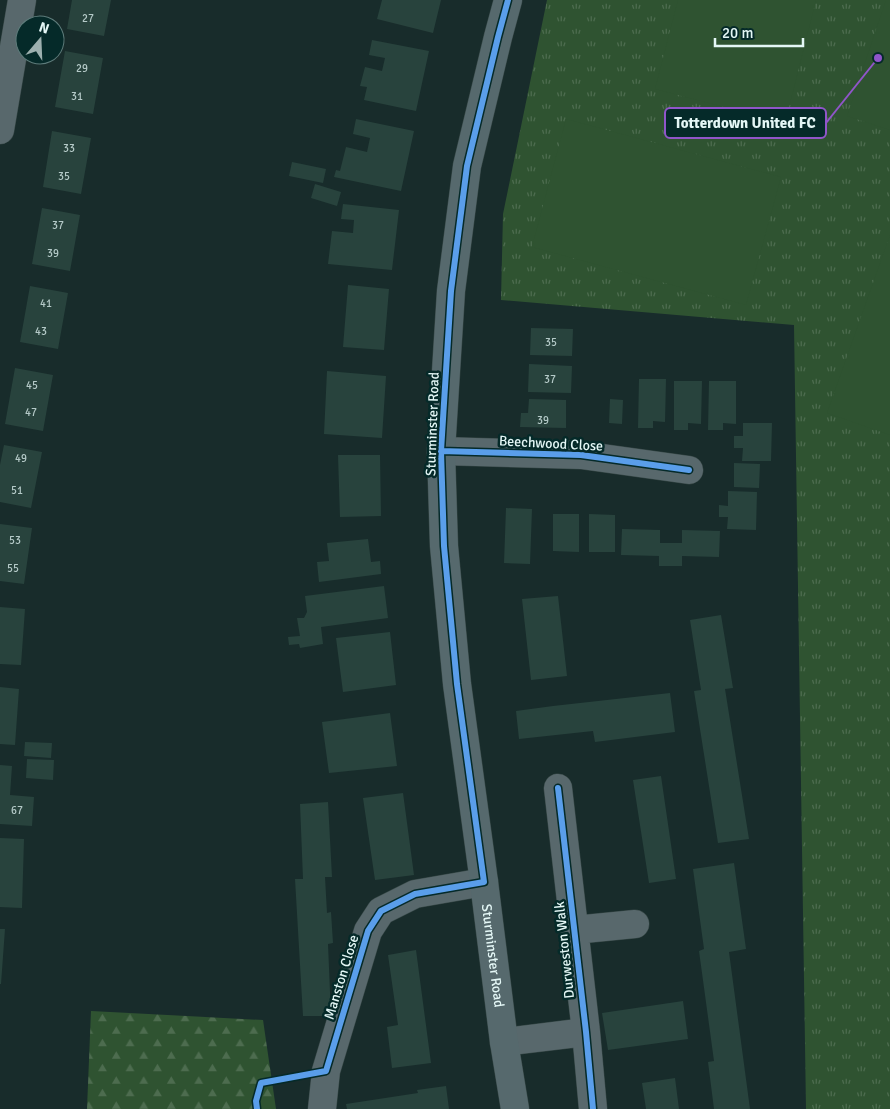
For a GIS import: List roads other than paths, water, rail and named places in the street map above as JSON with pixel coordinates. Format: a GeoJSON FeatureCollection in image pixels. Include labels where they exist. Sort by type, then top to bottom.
{"type":"FeatureCollection","features":[{"type":"Feature","properties":{"kind":"street"},"geometry":{"type":"LineString","coordinates":[[0,130],[22,0]]}},
{"type":"Feature","properties":{"kind":"street","name":"Sturminster Road"},"geometry":{"type":"LineString","coordinates":[[508,0],[467,166],[451,292],[441,451],[444,546],[457,684],[504,1042],[515,1109]]}},
{"type":"Feature","properties":{"kind":"street","name":"Beechwood Close"},"geometry":{"type":"LineString","coordinates":[[441,451],[581,455],[689,470]]}},
{"type":"Feature","properties":{"kind":"street","name":"Durweston Walk"},"geometry":{"type":"LineString","coordinates":[[558,788],[593,1109]]}},
{"type":"Feature","properties":{"kind":"street","name":"Manston Close"},"geometry":{"type":"LineString","coordinates":[[322,1109],[328,1062],[368,931],[381,911],[415,894],[484,882]]}},
{"type":"Feature","properties":{"kind":"street","name":"Durweston Walk"},"geometry":{"type":"LineString","coordinates":[[574,930],[635,924]]}},
{"type":"Feature","properties":{"kind":"street"},"geometry":{"type":"LineString","coordinates":[[504,1042],[586,1032]]}},
{"type":"Feature","properties":{"kind":"place","name":"Totterdown United FC"},"geometry":{"type":"Point","coordinates":[878,58]}}]}
